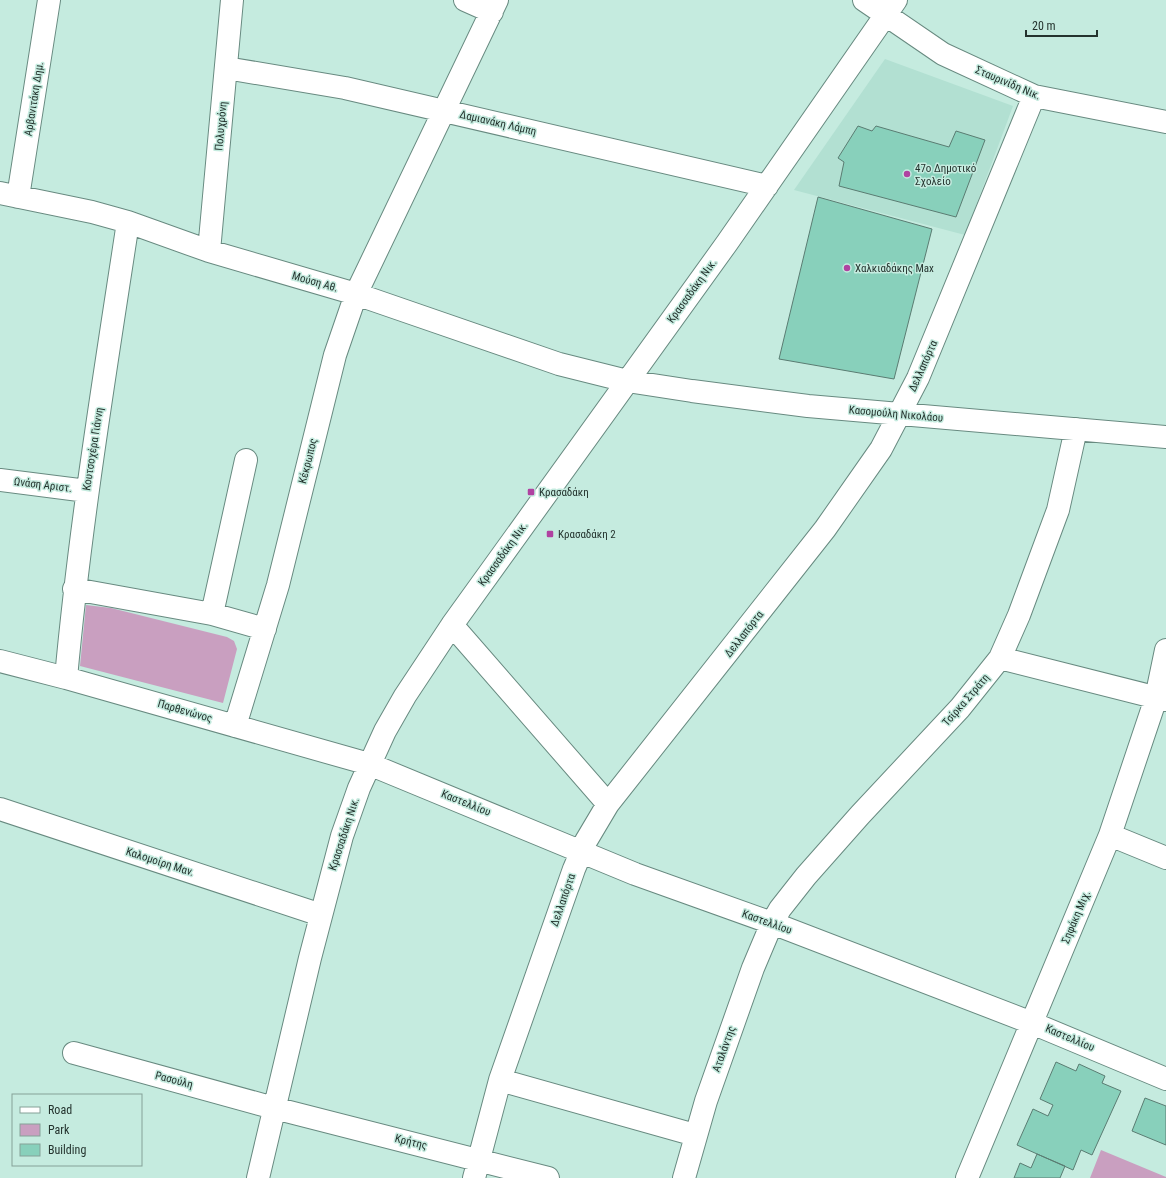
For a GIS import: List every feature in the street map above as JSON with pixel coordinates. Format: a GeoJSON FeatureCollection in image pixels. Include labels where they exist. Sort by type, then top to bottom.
{"type":"FeatureCollection","features":[{"type":"Feature","properties":{"kind":"street","name":"Αρβανιτάκη Δημ."},"geometry":{"type":"LineString","coordinates":[[9,195],[48,0]]}},
{"type":"Feature","properties":{"kind":"street","name":"Πολυχρόνη"},"geometry":{"type":"LineString","coordinates":[[209,251],[232,0]]}},
{"type":"Feature","properties":{"kind":"street"},"geometry":{"type":"LineString","coordinates":[[465,0],[495,6]]}},
{"type":"Feature","properties":{"kind":"street","name":"Σταυρινίδη Νικ."},"geometry":{"type":"LineString","coordinates":[[864,0],[891,7],[922,42],[943,54],[1034,96],[1166,122]]}},
{"type":"Feature","properties":{"kind":"street","name":"Κέκρωπος"},"geometry":{"type":"LineString","coordinates":[[235,726],[265,630],[291,534],[334,355],[356,294],[495,6]]}},
{"type":"Feature","properties":{"kind":"street","name":"Κρασσαδάκη Νικ."},"geometry":{"type":"LineString","coordinates":[[258,1178],[321,915],[342,836],[369,764],[394,715],[452,624],[767,186],[891,7]]}},
{"type":"Feature","properties":{"kind":"street","name":"Δαμιανάκη Λάμπη"},"geometry":{"type":"LineString","coordinates":[[226,68],[345,88],[767,186]]}},
{"type":"Feature","properties":{"kind":"street","name":"Δελλαπόρτα"},"geometry":{"type":"LineString","coordinates":[[476,1169],[500,1080],[580,852],[608,804],[825,530],[881,449],[900,414],[935,338],[1034,96]]}},
{"type":"Feature","properties":{"kind":"street","name":"Μούση Αθ."},"geometry":{"type":"LineString","coordinates":[[9,195],[92,212],[128,222],[209,251],[356,294],[559,364],[627,381]]}},
{"type":"Feature","properties":{"kind":"street","name":"Κουτσοχέρα Γιάννη"},"geometry":{"type":"LineString","coordinates":[[66,678],[74,589],[87,491],[128,222]]}},
{"type":"Feature","properties":{"kind":"street","name":"Κασομούλη Νικολάου"},"geometry":{"type":"LineString","coordinates":[[627,381],[756,400],[1166,437]]}},
{"type":"Feature","properties":{"kind":"street","name":"Τσίρκα Στράτη"},"geometry":{"type":"LineString","coordinates":[[772,923],[780,909],[806,876],[860,815],[960,708],[1000,658],[1019,615],[1058,510],[1076,428]]}},
{"type":"Feature","properties":{"kind":"street"},"geometry":{"type":"LineString","coordinates":[[212,614],[246,460]]}},
{"type":"Feature","properties":{"kind":"street","name":"Ωνάση Αριστ."},"geometry":{"type":"LineString","coordinates":[[0,480],[87,491]]}},
{"type":"Feature","properties":{"kind":"street"},"geometry":{"type":"LineString","coordinates":[[74,589],[212,614],[265,630]]}},
{"type":"Feature","properties":{"kind":"street"},"geometry":{"type":"LineString","coordinates":[[452,624],[608,804]]}},
{"type":"Feature","properties":{"kind":"street","name":"Σηφάκη Μιχ."},"geometry":{"type":"LineString","coordinates":[[967,1178],[1110,835],[1161,699],[1166,650]]}},
{"type":"Feature","properties":{"kind":"street"},"geometry":{"type":"LineString","coordinates":[[1000,658],[1161,699]]}},
{"type":"Feature","properties":{"kind":"street","name":"Παρθενώνος"},"geometry":{"type":"LineString","coordinates":[[0,661],[66,678],[369,764]]}},
{"type":"Feature","properties":{"kind":"street","name":"Καστελλίου"},"geometry":{"type":"LineString","coordinates":[[369,764],[580,852],[1032,1022],[1166,1079]]}},
{"type":"Feature","properties":{"kind":"street","name":"Καλομοίρη Μαν."},"geometry":{"type":"LineString","coordinates":[[0,809],[321,915]]}},
{"type":"Feature","properties":{"kind":"street"},"geometry":{"type":"LineString","coordinates":[[1110,835],[1166,858]]}},
{"type":"Feature","properties":{"kind":"street","name":"Αταλάντης"},"geometry":{"type":"LineString","coordinates":[[684,1178],[695,1135],[753,968],[772,923]]}},
{"type":"Feature","properties":{"kind":"street","name":"Ρασούλη"},"geometry":{"type":"LineString","coordinates":[[74,1053],[274,1108]]}},
{"type":"Feature","properties":{"kind":"street"},"geometry":{"type":"LineString","coordinates":[[500,1080],[695,1135]]}},
{"type":"Feature","properties":{"kind":"street","name":"Κρήτης"},"geometry":{"type":"LineString","coordinates":[[274,1108],[476,1169],[548,1178]]}},
{"type":"Feature","properties":{"kind":"shaded area"},"geometry":{"type":"Polygon","coordinates":[[[885,59],[1013,106],[965,235],[794,190],[885,59]]]}},
{"type":"Feature","properties":{"kind":"green space"},"geometry":{"type":"Polygon","coordinates":[[[86,605],[111,608],[227,637],[234,641],[237,649],[223,703],[80,666],[86,605]]]}},
{"type":"Feature","properties":{"kind":"green space"},"geometry":{"type":"Polygon","coordinates":[[[1101,1150],[1166,1177],[1166,1178],[1090,1178],[1101,1150]]]}},
{"type":"Feature","properties":{"kind":"building","name":"47ο Δημοτικό Σχολείο"},"geometry":{"type":"Polygon","coordinates":[[[858,126],[872,131],[876,126],[949,147],[956,131],[985,140],[956,217],[839,186],[844,162],[838,158],[858,126]]]}},
{"type":"Feature","properties":{"kind":"building"},"geometry":{"type":"Polygon","coordinates":[[[818,197],[932,229],[894,379],[779,359],[818,197]]]}},
{"type":"Feature","properties":{"kind":"building"},"geometry":{"type":"Polygon","coordinates":[[[1056,1062],[1076,1071],[1079,1064],[1105,1076],[1102,1083],[1121,1091],[1092,1155],[1081,1150],[1073,1170],[1017,1145],[1033,1109],[1048,1116],[1053,1105],[1040,1099],[1056,1062]]]}},
{"type":"Feature","properties":{"kind":"building"},"geometry":{"type":"Polygon","coordinates":[[[1145,1098],[1166,1106],[1166,1145],[1132,1131],[1145,1098]]]}},
{"type":"Feature","properties":{"kind":"building"},"geometry":{"type":"Polygon","coordinates":[[[1037,1154],[1065,1166],[1060,1178],[1014,1178],[1020,1163],[1031,1168],[1037,1154]]]}},
{"type":"Feature","properties":{"kind":"place","name":"47ο Δημοτικό Σχολείο"},"geometry":{"type":"Point","coordinates":[907,174]}},
{"type":"Feature","properties":{"kind":"place","name":"Χαλκιαδάκης Max"},"geometry":{"type":"Point","coordinates":[847,268]}},
{"type":"Feature","properties":{"kind":"place","name":"Κρασαδάκη"},"geometry":{"type":"Point","coordinates":[531,492]}},
{"type":"Feature","properties":{"kind":"place","name":"Κρασαδάκη 2"},"geometry":{"type":"Point","coordinates":[550,534]}}]}
